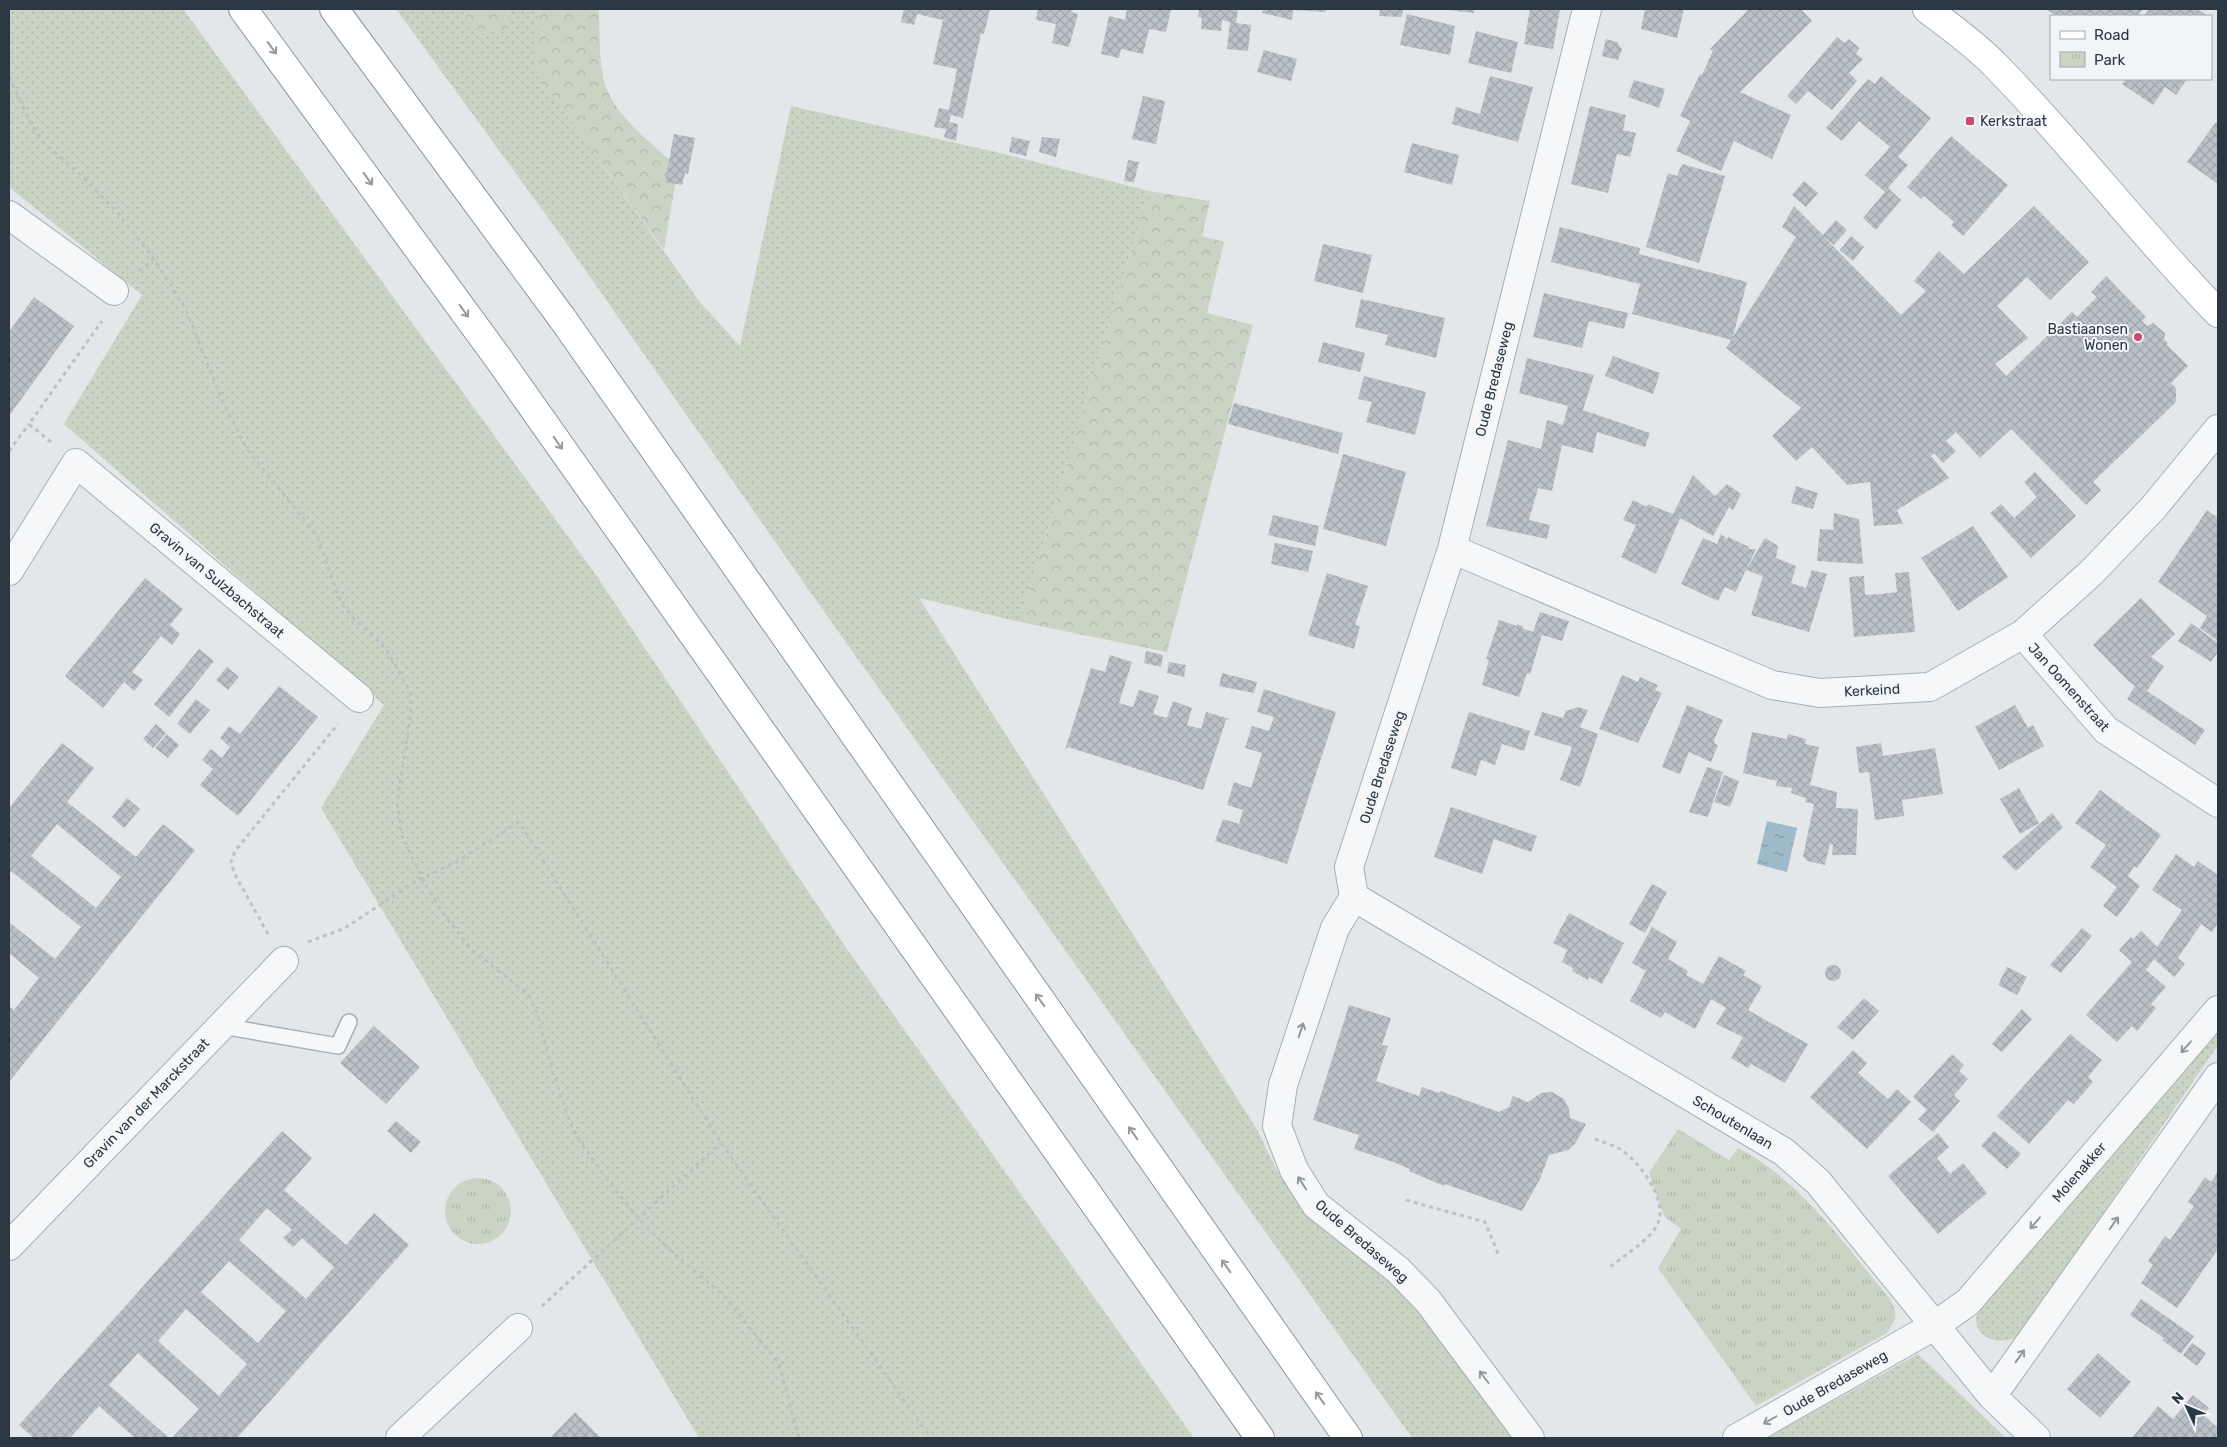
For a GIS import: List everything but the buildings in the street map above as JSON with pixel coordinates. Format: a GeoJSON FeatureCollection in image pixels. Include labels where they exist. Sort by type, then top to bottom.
{"type":"FeatureCollection","features":[{"type":"Feature","properties":{"kind":"main road"},"geometry":{"type":"LineString","coordinates":[[243,9],[498,358],[1260,1438]]}},
{"type":"Feature","properties":{"kind":"main road"},"geometry":{"type":"LineString","coordinates":[[334,9],[562,318],[1348,1438]]}},
{"type":"Feature","properties":{"kind":"main road"},"geometry":{"type":"LineString","coordinates":[[1928,9],[1993,63],[2098,176],[2174,268],[2218,313]]}},
{"type":"Feature","properties":{"kind":"street","name":"Oude Bredaseweg"},"geometry":{"type":"LineString","coordinates":[[1530,1438],[1428,1301],[1398,1270],[1316,1205],[1294,1170],[1277,1126],[1283,1085],[1335,928],[1354,898],[1350,867],[1452,549],[1587,9]]}},
{"type":"Feature","properties":{"kind":"street"},"geometry":{"type":"LineString","coordinates":[[9,215],[114,291]]}},
{"type":"Feature","properties":{"kind":"street","name":"Kerkeind"},"geometry":{"type":"LineString","coordinates":[[1452,549],[1772,685],[1820,693],[1930,687],[2022,634],[2092,572],[2153,508],[2218,429]]}},
{"type":"Feature","properties":{"kind":"street"},"geometry":{"type":"LineString","coordinates":[[9,571],[76,463]]}},
{"type":"Feature","properties":{"kind":"street","name":"Gravin van Sulzbachstraat"},"geometry":{"type":"LineString","coordinates":[[76,463],[359,698]]}},
{"type":"Feature","properties":{"kind":"street","name":"Jan Oomenstraat"},"geometry":{"type":"LineString","coordinates":[[2022,634],[2106,730],[2218,804]]}},
{"type":"Feature","properties":{"kind":"street","name":"Schoutenlaan"},"geometry":{"type":"LineString","coordinates":[[1354,898],[1784,1152],[1818,1182],[1992,1396],[2036,1438]]}},
{"type":"Feature","properties":{"kind":"street","name":"Gravin van der Marckstraat"},"geometry":{"type":"LineString","coordinates":[[9,1246],[284,961]]}},
{"type":"Feature","properties":{"kind":"street","name":"Molenakker"},"geometry":{"type":"LineString","coordinates":[[1934,1326],[1968,1302],[2218,1010]]}},
{"type":"Feature","properties":{"kind":"street"},"geometry":{"type":"LineString","coordinates":[[1992,1396],[2218,1077]]}},
{"type":"Feature","properties":{"kind":"street","name":"Oude Bredaseweg"},"geometry":{"type":"LineString","coordinates":[[1737,1438],[1934,1326]]}},
{"type":"Feature","properties":{"kind":"street"},"geometry":{"type":"LineString","coordinates":[[400,1438],[518,1328]]}},
{"type":"Feature","properties":{"kind":"lane"},"geometry":{"type":"LineString","coordinates":[[220,1026],[338,1046],[349,1022]]}},
{"type":"Feature","properties":{"kind":"path"},"geometry":{"type":"LineString","coordinates":[[9,77],[31,124],[45,144],[82,176],[117,212],[154,259],[186,310],[223,402],[247,449],[316,534],[340,603],[384,648],[410,692],[411,713],[397,803],[402,836],[442,912],[471,949],[529,994],[537,1013],[554,1076],[570,1123],[581,1143],[638,1218],[672,1251],[726,1298],[779,1364],[799,1438]]}},
{"type":"Feature","properties":{"kind":"path"},"geometry":{"type":"LineString","coordinates":[[9,451],[120,295],[114,291]]}},
{"type":"Feature","properties":{"kind":"path"},"geometry":{"type":"LineString","coordinates":[[29,424],[76,463]]}},
{"type":"Feature","properties":{"kind":"path"},"geometry":{"type":"LineString","coordinates":[[284,961],[234,873],[231,862],[235,851],[359,698]]}},
{"type":"Feature","properties":{"kind":"path"},"geometry":{"type":"LineString","coordinates":[[345,928],[416,881],[424,879],[472,852],[519,822],[721,1143],[930,1438]]}},
{"type":"Feature","properties":{"kind":"path"},"geometry":{"type":"LineString","coordinates":[[1595,1139],[1620,1150],[1641,1170],[1652,1184],[1662,1208],[1658,1224],[1643,1241],[1610,1267]]}},
{"type":"Feature","properties":{"kind":"path"},"geometry":{"type":"LineString","coordinates":[[518,1328],[721,1143]]}},
{"type":"Feature","properties":{"kind":"path"},"geometry":{"type":"LineString","coordinates":[[1406,1200],[1485,1222],[1498,1256]]}},
{"type":"Feature","properties":{"kind":"green space"},"geometry":{"type":"Polygon","coordinates":[[[9,9],[183,9],[596,575],[842,942],[1194,1438],[699,1438],[321,808],[384,705],[64,424],[142,295],[9,187],[9,9]]]}},
{"type":"Feature","properties":{"kind":"green space"},"geometry":{"type":"Polygon","coordinates":[[[396,9],[462,9],[480,33],[507,30],[508,9],[539,9],[535,69],[699,301],[740,346],[791,106],[996,152],[1149,191],[1020,622],[919,598],[1258,1131],[1279,1174],[1296,1199],[1317,1221],[1337,1238],[1384,1271],[1408,1295],[1455,1355],[1513,1438],[1412,1438],[818,603],[562,237],[396,9]]]}},
{"type":"Feature","properties":{"kind":"green space"},"geometry":{"type":"Polygon","coordinates":[[[462,9],[508,9],[507,30],[480,33],[462,9]]]}},
{"type":"Feature","properties":{"kind":"green space"},"geometry":{"type":"Polygon","coordinates":[[[539,9],[599,9],[601,63],[608,92],[621,113],[630,123],[678,167],[664,250],[534,69],[539,9]]]}},
{"type":"Feature","properties":{"kind":"green space"},"geometry":{"type":"Polygon","coordinates":[[[1149,191],[1210,201],[1202,236],[1224,242],[1207,313],[1253,325],[1167,652],[1020,622],[1149,191]]]}},
{"type":"Feature","properties":{"kind":"green space"},"geometry":{"type":"Polygon","coordinates":[[[2218,1030],[2218,1045],[2019,1336],[1999,1341],[1986,1337],[1978,1327],[1976,1318],[1979,1308],[2218,1030]]]}},
{"type":"Feature","properties":{"kind":"green space"},"geometry":{"type":"Polygon","coordinates":[[[1678,1129],[1729,1160],[1738,1148],[1761,1162],[1802,1196],[1839,1236],[1890,1299],[1895,1316],[1893,1324],[1887,1333],[1756,1406],[1658,1268],[1681,1229],[1664,1216],[1649,1173],[1678,1129]]]}},
{"type":"Feature","properties":{"kind":"green space"},"geometry":{"type":"Polygon","coordinates":[[[478,1178],[490,1181],[501,1188],[508,1199],[511,1211],[508,1223],[501,1234],[490,1241],[478,1244],[466,1241],[455,1234],[448,1223],[445,1211],[448,1199],[455,1188],[466,1181],[478,1178]]]}},
{"type":"Feature","properties":{"kind":"green space"},"geometry":{"type":"Polygon","coordinates":[[[1918,1354],[2006,1438],[1767,1438],[1918,1354]]]}},
{"type":"Feature","properties":{"kind":"water"},"geometry":{"type":"Polygon","coordinates":[[[1767,821],[1797,828],[1787,872],[1757,864],[1767,821]]]}},
{"type":"Feature","properties":{"kind":"place","name":"Kerkstraat"},"geometry":{"type":"Point","coordinates":[1970,121]}},
{"type":"Feature","properties":{"kind":"place","name":"Bastiaansen Wonen"},"geometry":{"type":"Point","coordinates":[2138,337]}}]}
